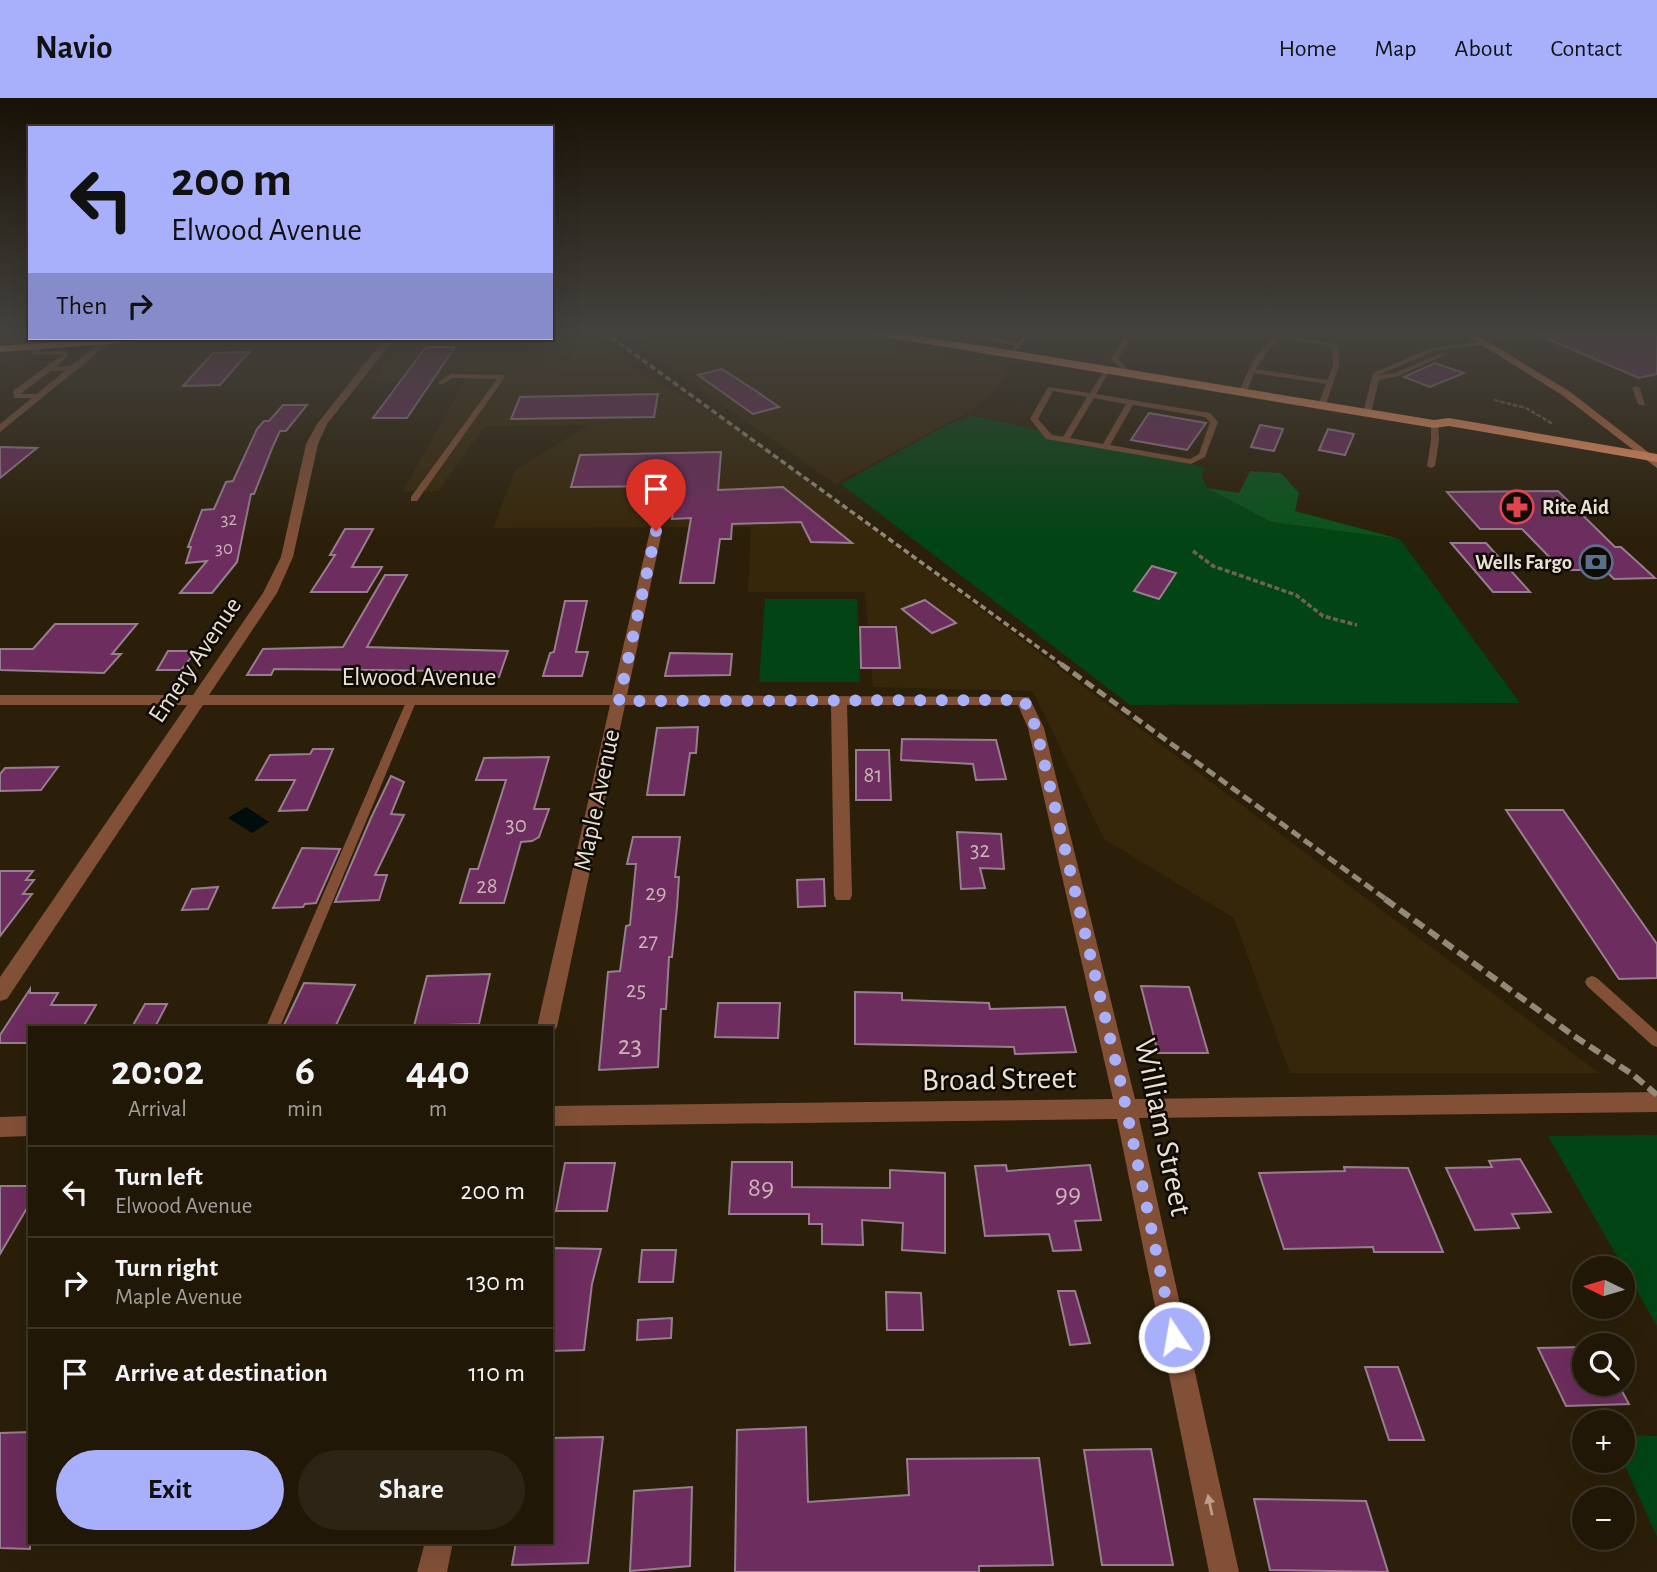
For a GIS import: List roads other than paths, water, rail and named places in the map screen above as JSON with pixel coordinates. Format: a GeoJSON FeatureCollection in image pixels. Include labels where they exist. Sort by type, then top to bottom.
{"type":"FeatureCollection","features":[{"type":"Feature","properties":{"kind":"highway"},"geometry":{"type":"LineString","coordinates":[[1294,401],[1434,424],[1448,431],[1654,462]]}},
{"type":"Feature","properties":{"kind":"street"},"geometry":{"type":"LineString","coordinates":[[0,429],[32,401]]}},
{"type":"Feature","properties":{"kind":"street","name":"Emery Avenue"},"geometry":{"type":"LineString","coordinates":[[0,993],[277,579],[290,547],[312,444],[322,424],[340,401]]}},
{"type":"Feature","properties":{"kind":"street"},"geometry":{"type":"LineString","coordinates":[[1577,401],[1654,462]]}},
{"type":"Feature","properties":{"kind":"street","name":"Maple Avenue"},"geometry":{"type":"LineString","coordinates":[[547,1026],[656,531]]}},
{"type":"Feature","properties":{"kind":"street","name":"Elwood Avenue"},"geometry":{"type":"LineString","coordinates":[[0,700],[1024,700]]}},
{"type":"Feature","properties":{"kind":"street"},"geometry":{"type":"LineString","coordinates":[[839,700],[843,895]]}},
{"type":"Feature","properties":{"kind":"street","name":"William Street"},"geometry":{"type":"LineString","coordinates":[[1024,700],[1036,728],[1126,1109],[1224,1572]]}},
{"type":"Feature","properties":{"kind":"street","name":"Broad Street"},"geometry":{"type":"LineString","coordinates":[[553,1116],[1657,1102]]}},
{"type":"Feature","properties":{"kind":"street"},"geometry":{"type":"LineString","coordinates":[[0,1127],[28,1126]]}},
{"type":"Feature","properties":{"kind":"street"},"geometry":{"type":"LineString","coordinates":[[432,1572],[439,1544]]}},
{"type":"Feature","properties":{"kind":"lane"},"geometry":{"type":"LineString","coordinates":[[414,499],[485,401]]}},
{"type":"Feature","properties":{"kind":"lane"},"geometry":{"type":"LineString","coordinates":[[1044,401],[1034,419],[1049,437],[1176,461],[1191,462],[1202,455],[1214,422],[1207,415],[1124,401]]}},
{"type":"Feature","properties":{"kind":"lane"},"geometry":{"type":"LineString","coordinates":[[1065,440],[1087,401]]}},
{"type":"Feature","properties":{"kind":"lane"},"geometry":{"type":"LineString","coordinates":[[1322,405],[1324,401]]}},
{"type":"Feature","properties":{"kind":"lane"},"geometry":{"type":"LineString","coordinates":[[1367,413],[1370,401]]}},
{"type":"Feature","properties":{"kind":"lane"},"geometry":{"type":"LineString","coordinates":[[1105,448],[1131,402]]}},
{"type":"Feature","properties":{"kind":"lane"},"geometry":{"type":"LineString","coordinates":[[1431,466],[1436,440],[1434,424]]}},
{"type":"Feature","properties":{"kind":"lane"},"geometry":{"type":"LineString","coordinates":[[272,1026],[411,702]]}},
{"type":"Feature","properties":{"kind":"lane"},"geometry":{"type":"LineString","coordinates":[[1592,982],[1657,1041]]}},
{"type":"Feature","properties":{"kind":"railway"},"geometry":{"type":"LineString","coordinates":[[699,401],[1064,666]]}},
{"type":"Feature","properties":{"kind":"railway"},"geometry":{"type":"LineString","coordinates":[[1061,664],[1387,900]]}},
{"type":"Feature","properties":{"kind":"railway"},"geometry":{"type":"LineString","coordinates":[[1385,899],[1574,1036],[1632,1074],[1657,1095]]}},
{"type":"Feature","properties":{"kind":"place","name":"Rite Aid"},"geometry":{"type":"Point","coordinates":[1517,507]}},
{"type":"Feature","properties":{"kind":"place","name":"Wells Fargo"},"geometry":{"type":"Point","coordinates":[1596,562]}}]}
